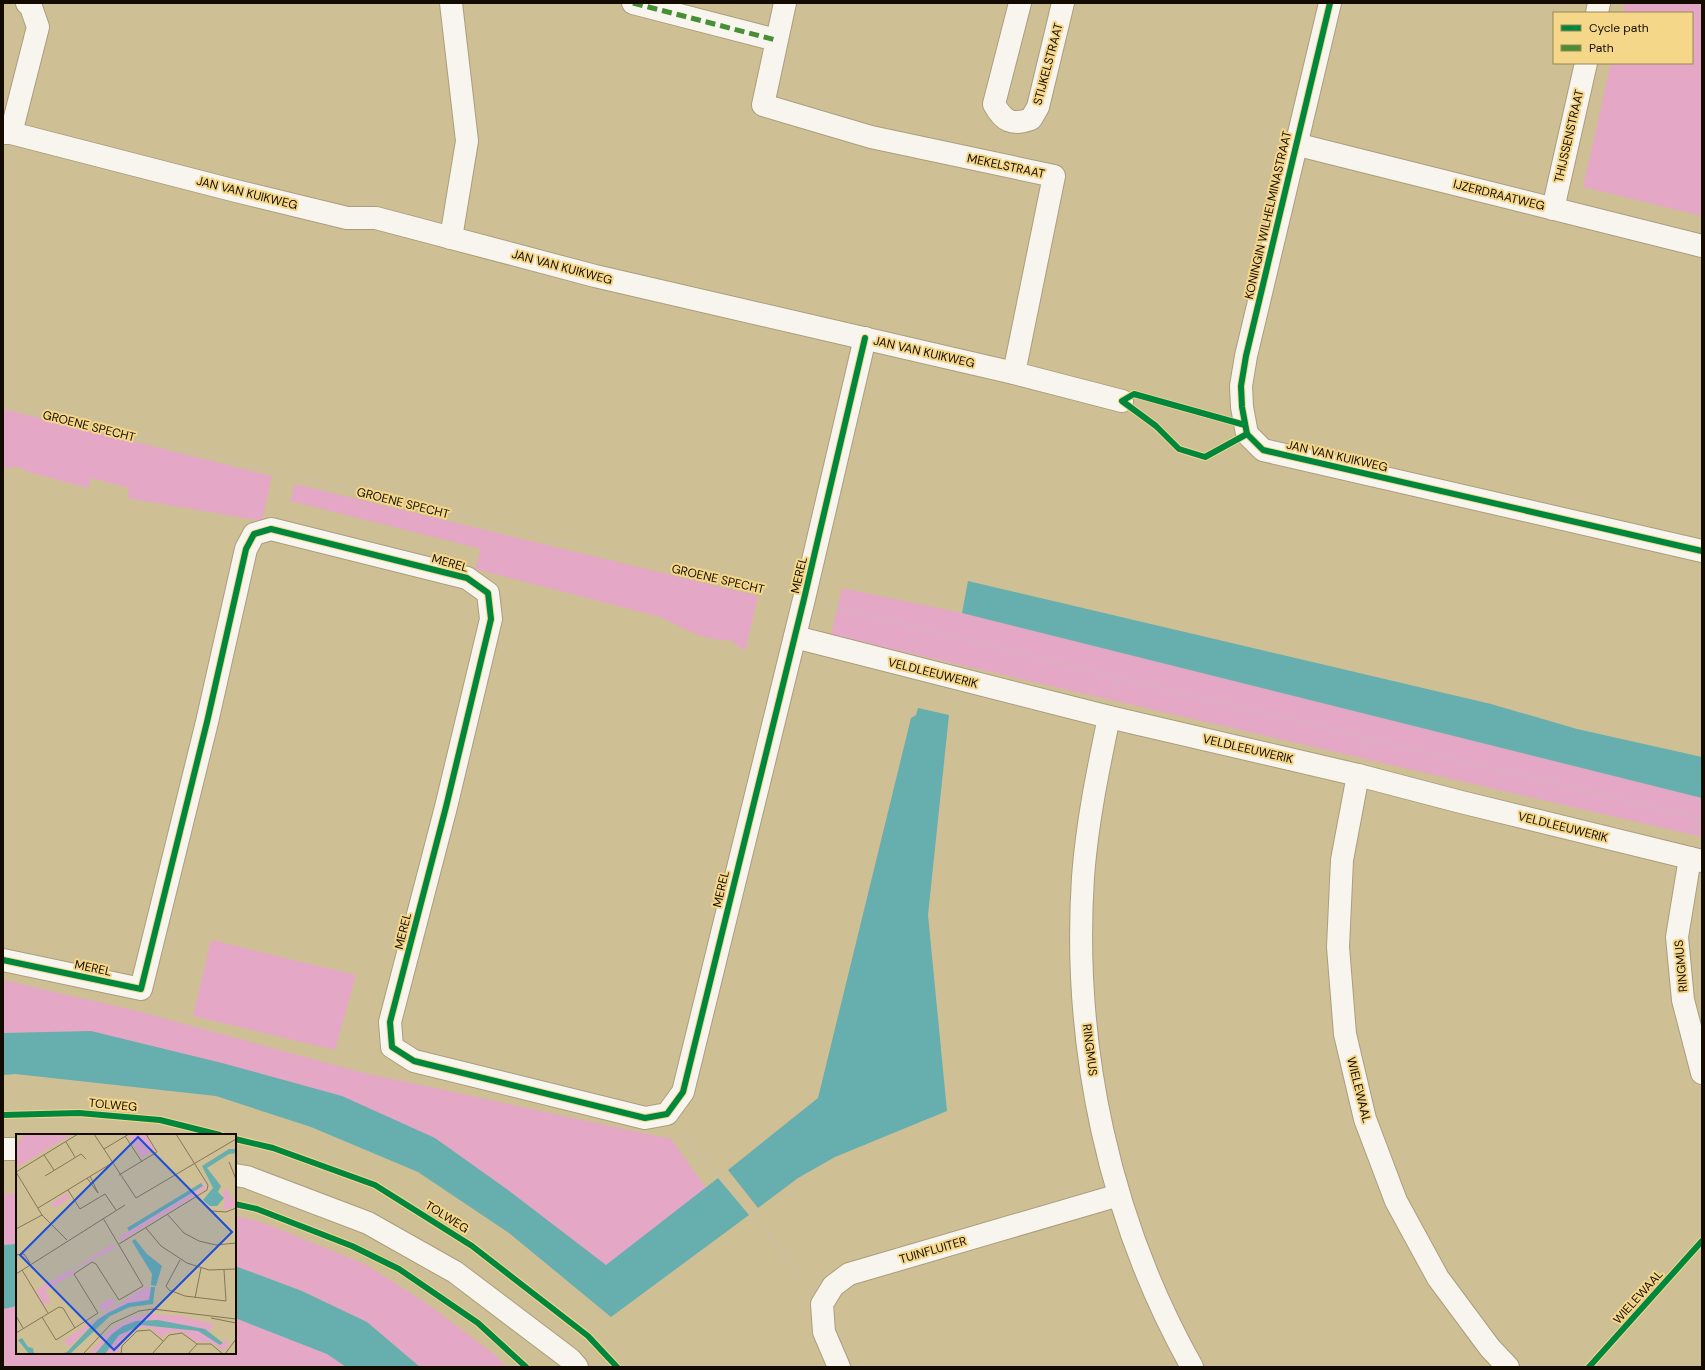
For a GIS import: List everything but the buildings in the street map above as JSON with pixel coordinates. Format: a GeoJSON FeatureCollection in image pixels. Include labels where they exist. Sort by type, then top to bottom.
{"type":"FeatureCollection","features":[{"type":"Feature","properties":{"kind":"street"},"geometry":{"type":"LineString","coordinates":[[7,133],[38,27],[31,7],[27,3]]}},
{"type":"Feature","properties":{"kind":"street"},"geometry":{"type":"LineString","coordinates":[[451,3],[468,141],[451,238]]}},
{"type":"Feature","properties":{"kind":"street"},"geometry":{"type":"LineString","coordinates":[[632,3],[776,40],[784,3]]}},
{"type":"Feature","properties":{"kind":"street","name":"STIJKELSTRAAT"},"geometry":{"type":"LineString","coordinates":[[1020,3],[994,104],[1005,118],[1012,122],[1021,123],[1031,119],[1038,107],[1064,3]]}},
{"type":"Feature","properties":{"kind":"street","name":"KONINGIN WILHELMINASTRAAT"},"geometry":{"type":"LineString","coordinates":[[1247,434],[1242,407],[1241,386],[1246,356],[1327,4]]}},
{"type":"Feature","properties":{"kind":"street","name":"MEKELSTRAAT"},"geometry":{"type":"LineString","coordinates":[[776,40],[763,105],[871,137],[1054,176],[1014,373]]}},
{"type":"Feature","properties":{"kind":"street","name":"THIJSSENSTRAAT"},"geometry":{"type":"LineString","coordinates":[[1553,209],[1586,64]]}},
{"type":"Feature","properties":{"kind":"street","name":"JAN VAN KUIKWEG"},"geometry":{"type":"LineString","coordinates":[[7,133],[347,218],[376,218],[595,276],[1014,373],[1122,402]]}},
{"type":"Feature","properties":{"kind":"street","name":"IJZERDRAATWEG"},"geometry":{"type":"LineString","coordinates":[[1295,144],[1702,246]]}},
{"type":"Feature","properties":{"kind":"street","name":"MEREL"},"geometry":{"type":"LineString","coordinates":[[3,960],[141,989],[207,722],[246,549],[254,534],[271,529],[467,578],[488,594],[491,619],[446,807],[390,1022],[392,1047],[414,1061],[645,1118],[667,1114],[683,1092],[795,637],[865,338]]}},
{"type":"Feature","properties":{"kind":"street","name":"JAN VAN KUIKWEG"},"geometry":{"type":"LineString","coordinates":[[1247,434],[1263,450],[1702,552]]}},
{"type":"Feature","properties":{"kind":"street","name":"VELDLEEUWERIK"},"geometry":{"type":"LineString","coordinates":[[795,637],[1109,717],[1358,775],[1696,860]]}},
{"type":"Feature","properties":{"kind":"street","name":"RINGMUS"},"geometry":{"type":"LineString","coordinates":[[1109,717],[1093,796],[1083,876],[1082,957],[1087,1037],[1097,1102],[1119,1195],[1144,1269],[1177,1340],[1192,1367]]}},
{"type":"Feature","properties":{"kind":"street","name":"WIELEWAAL"},"geometry":{"type":"LineString","coordinates":[[1358,775],[1342,860],[1338,948],[1345,1034],[1365,1119],[1396,1201],[1438,1278],[1490,1348],[1508,1367]]}},
{"type":"Feature","properties":{"kind":"street","name":"RINGMUS"},"geometry":{"type":"LineString","coordinates":[[1696,860],[1677,937],[1683,1000],[1702,1073]]}},
{"type":"Feature","properties":{"kind":"street"},"geometry":{"type":"LineString","coordinates":[[3,1149],[16,1149]]}},
{"type":"Feature","properties":{"kind":"street"},"geometry":{"type":"LineString","coordinates":[[236,1175],[368,1223],[455,1272],[570,1359],[576,1367]]}},
{"type":"Feature","properties":{"kind":"street","name":"TUINFLUITER"},"geometry":{"type":"LineString","coordinates":[[822,1304],[833,1286],[849,1274],[1119,1195]]}},
{"type":"Feature","properties":{"kind":"street"},"geometry":{"type":"LineString","coordinates":[[822,1304],[824,1332],[840,1367]]}},
{"type":"Feature","properties":{"kind":"path"},"geometry":{"type":"LineString","coordinates":[[667,1114],[687,1141],[757,1219],[822,1304]]}},
{"type":"Feature","properties":{"kind":"shaded area"},"geometry":{"type":"Polygon","coordinates":[[[1625,3],[1702,3],[1702,216],[1583,187],[1611,64],[1693,64],[1693,12],[1622,12],[1625,3]]]}},
{"type":"Feature","properties":{"kind":"shaded area"},"geometry":{"type":"Polygon","coordinates":[[[3,409],[272,476],[262,521],[127,498],[129,488],[91,478],[88,488],[28,472],[19,467],[3,468],[3,409]]]}},
{"type":"Feature","properties":{"kind":"shaded area"},"geometry":{"type":"Polygon","coordinates":[[[295,484],[758,596],[745,651],[730,640],[719,640],[697,635],[660,617],[475,569],[481,549],[290,501],[295,484]]]}},
{"type":"Feature","properties":{"kind":"shaded area"},"geometry":{"type":"Polygon","coordinates":[[[842,588],[962,613],[1702,798],[1702,837],[831,635],[842,588]]]}},
{"type":"Feature","properties":{"kind":"shaded area"},"geometry":{"type":"Polygon","coordinates":[[[211,940],[356,975],[335,1050],[193,1016],[211,940]]]}},
{"type":"Feature","properties":{"kind":"shaded area"},"geometry":{"type":"Polygon","coordinates":[[[3,980],[141,1012],[360,1072],[671,1139],[706,1188],[606,1265],[508,1190],[435,1138],[91,1031],[3,1033],[3,980]]]}},
{"type":"Feature","properties":{"kind":"shaded area"},"geometry":{"type":"Polygon","coordinates":[[[16,1193],[16,1244],[3,1245],[3,1194],[16,1193]]]}},
{"type":"Feature","properties":{"kind":"shaded area"},"geometry":{"type":"Polygon","coordinates":[[[236,1216],[261,1222],[365,1264],[429,1305],[494,1354],[507,1367],[420,1367],[367,1322],[302,1291],[236,1266],[236,1216]]]}},
{"type":"Feature","properties":{"kind":"shaded area"},"geometry":{"type":"Polygon","coordinates":[[[16,1306],[16,1354],[236,1354],[236,1318],[327,1354],[346,1367],[3,1367],[3,1309],[16,1306]]]}},
{"type":"Feature","properties":{"kind":"water"},"geometry":{"type":"Polygon","coordinates":[[[968,581],[1491,704],[1577,729],[1702,757],[1702,798],[962,613],[968,581]]]}},
{"type":"Feature","properties":{"kind":"water"},"geometry":{"type":"Polygon","coordinates":[[[918,708],[949,715],[928,915],[947,1111],[835,1157],[798,1178],[758,1208],[728,1170],[818,1098],[911,718],[916,715],[918,708]]]}},
{"type":"Feature","properties":{"kind":"water"},"geometry":{"type":"Polygon","coordinates":[[[91,1031],[222,1063],[342,1096],[435,1138],[508,1190],[606,1265],[718,1178],[749,1215],[611,1317],[509,1233],[418,1172],[311,1127],[216,1096],[15,1074],[3,1075],[3,1033],[91,1031]]]}},
{"type":"Feature","properties":{"kind":"water"},"geometry":{"type":"Polygon","coordinates":[[[16,1244],[16,1306],[3,1309],[3,1245],[16,1244]]]}},
{"type":"Feature","properties":{"kind":"water"},"geometry":{"type":"Polygon","coordinates":[[[236,1266],[302,1291],[367,1322],[420,1367],[346,1367],[327,1354],[236,1318],[236,1266]]]}},
{"type":"Feature","properties":{"kind":"marked path"},"geometry":{"type":"LineString","coordinates":[[633,3],[776,40]]}},
{"type":"Feature","properties":{"kind":"cycle path"},"geometry":{"type":"LineString","coordinates":[[1247,434],[1242,407],[1241,386],[1246,356],[1330,3]]}},
{"type":"Feature","properties":{"kind":"cycle path"},"geometry":{"type":"LineString","coordinates":[[3,960],[141,989],[207,722],[246,549],[254,534],[271,529],[467,578],[488,593],[491,619],[446,807],[390,1022],[392,1047],[414,1061],[645,1118],[667,1114],[683,1092],[804,599],[865,338]]}},
{"type":"Feature","properties":{"kind":"cycle path"},"geometry":{"type":"LineString","coordinates":[[1245,425],[1134,394],[1122,401],[1156,426],[1179,449],[1205,457],[1247,434]]}},
{"type":"Feature","properties":{"kind":"cycle path"},"geometry":{"type":"LineString","coordinates":[[1247,434],[1263,450],[1702,551]]}},
{"type":"Feature","properties":{"kind":"cycle path","name":"TOLWEG"},"geometry":{"type":"LineString","coordinates":[[3,1115],[79,1113],[160,1120],[216,1134]]}},
{"type":"Feature","properties":{"kind":"cycle path","name":"TOLWEG"},"geometry":{"type":"LineString","coordinates":[[236,1139],[273,1148],[375,1185],[472,1246],[588,1336],[617,1367]]}},
{"type":"Feature","properties":{"kind":"cycle path"},"geometry":{"type":"LineString","coordinates":[[236,1204],[257,1209],[352,1246],[399,1269],[478,1323],[526,1367]]}},
{"type":"Feature","properties":{"kind":"cycle path"},"geometry":{"type":"LineString","coordinates":[[1589,1367],[1702,1241]]}}]}
